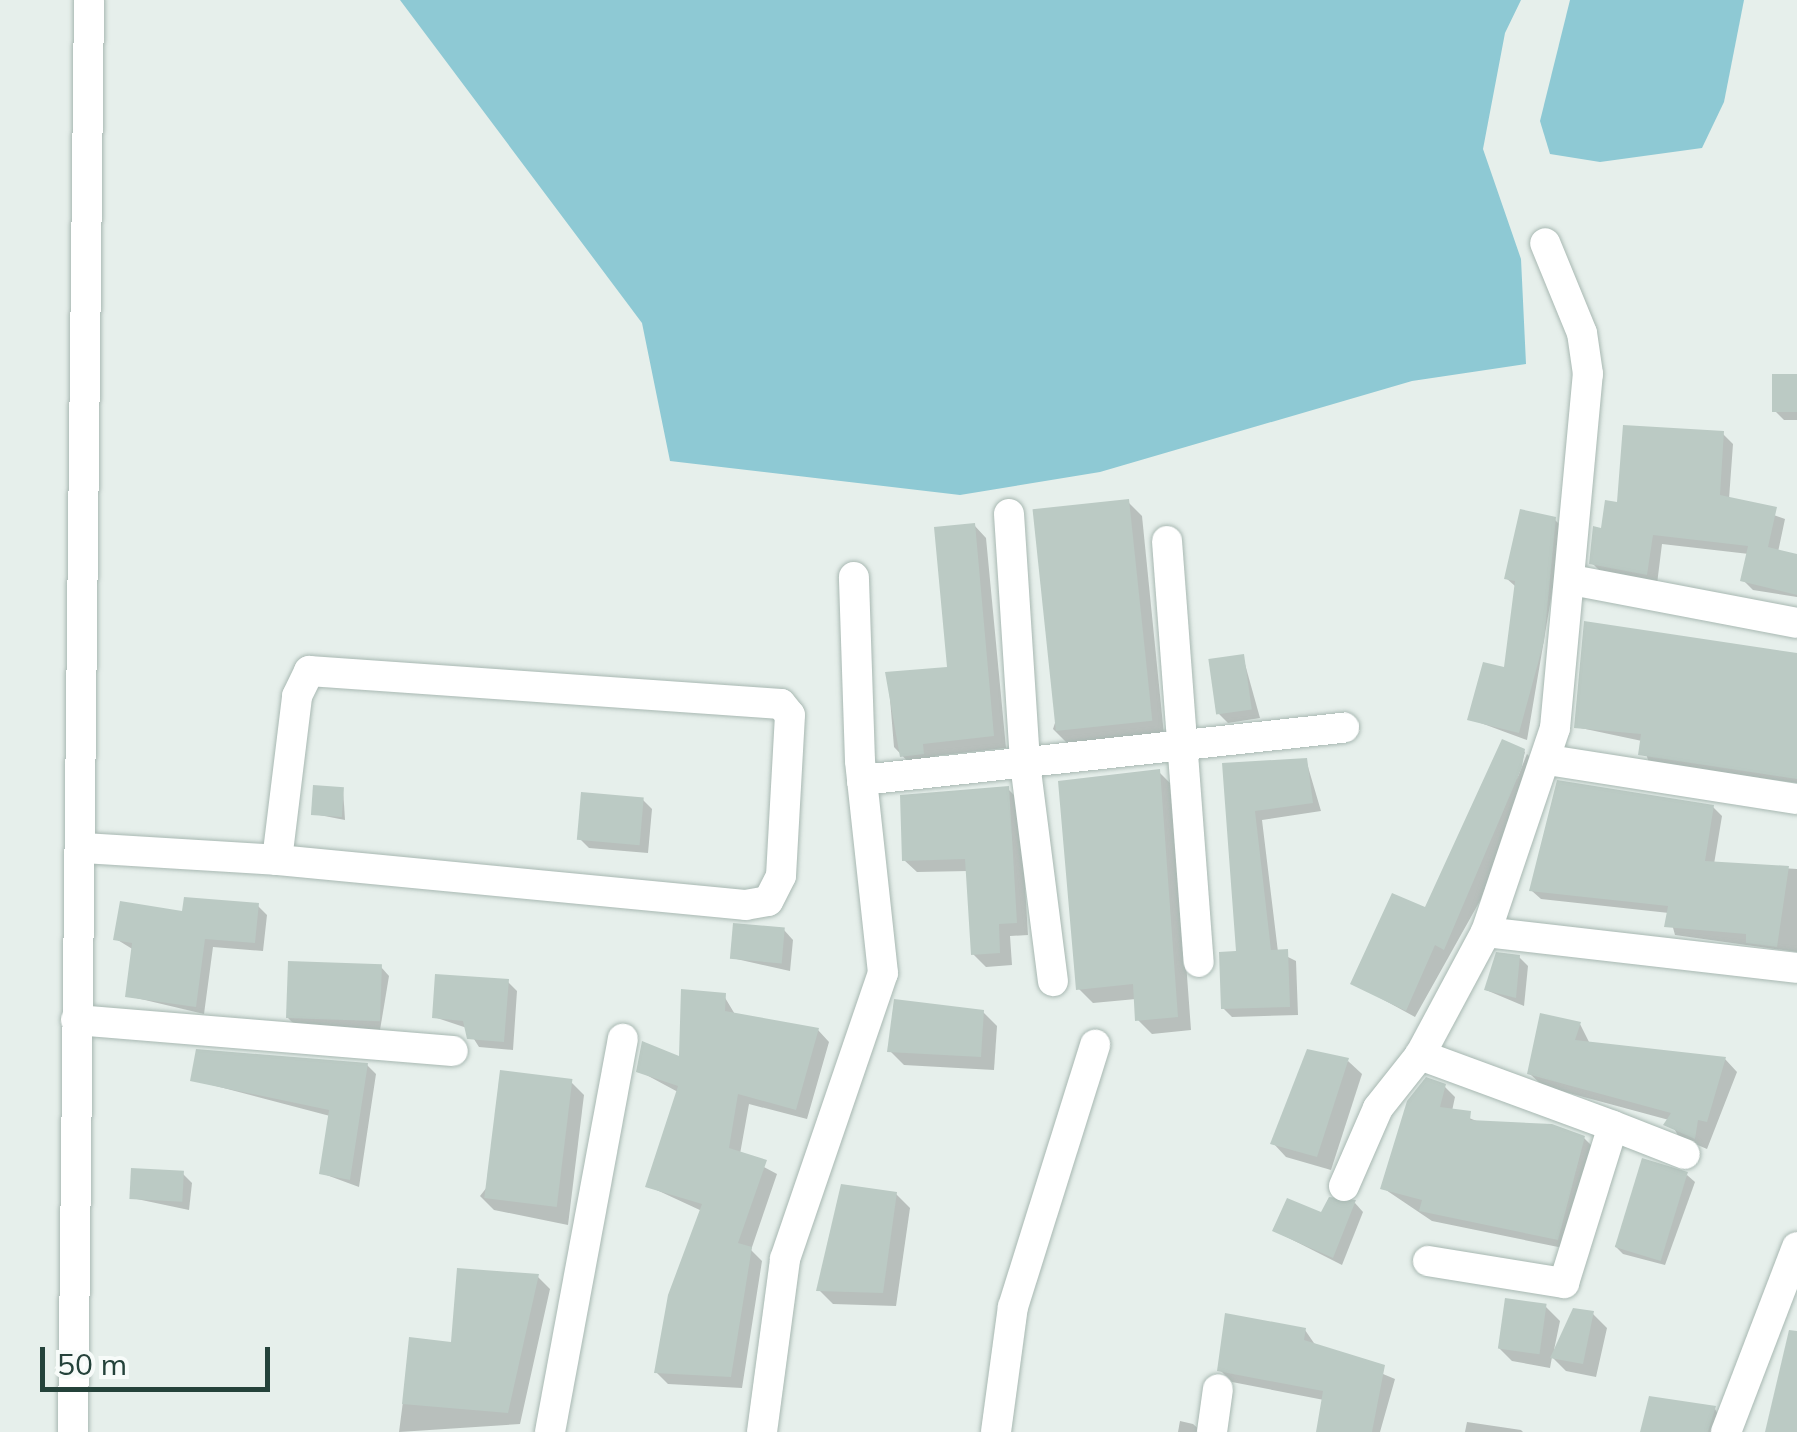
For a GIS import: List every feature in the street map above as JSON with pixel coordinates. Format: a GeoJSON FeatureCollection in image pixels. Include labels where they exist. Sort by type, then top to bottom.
{"type":"FeatureCollection","features":[{"type":"Feature","properties":{"kind":"street"},"geometry":{"type":"LineString","coordinates":[[73,1432],[89,0]]}},
{"type":"Feature","properties":{"kind":"street"},"geometry":{"type":"LineString","coordinates":[[1344,1186],[1378,1108],[1420,1055],[1486,932],[1548,760],[1582,476],[1586,346],[1544,243]]}},
{"type":"Feature","properties":{"kind":"street"},"geometry":{"type":"LineString","coordinates":[[1009,514],[1025,764],[1053,981]]}},
{"type":"Feature","properties":{"kind":"street"},"geometry":{"type":"LineString","coordinates":[[1166,541],[1200,962]]}},
{"type":"Feature","properties":{"kind":"street"},"geometry":{"type":"LineString","coordinates":[[762,1432],[785,1258],[883,973],[862,780],[854,577]]}},
{"type":"Feature","properties":{"kind":"street"},"geometry":{"type":"LineString","coordinates":[[1572,580],[1797,623]]}},
{"type":"Feature","properties":{"kind":"street"},"geometry":{"type":"LineString","coordinates":[[82,848],[277,860],[757,906],[781,876],[789,711],[306,672],[277,860]]}},
{"type":"Feature","properties":{"kind":"street"},"geometry":{"type":"LineString","coordinates":[[862,780],[1344,728]]}},
{"type":"Feature","properties":{"kind":"street"},"geometry":{"type":"LineString","coordinates":[[1548,760],[1797,799]]}},
{"type":"Feature","properties":{"kind":"street"},"geometry":{"type":"LineString","coordinates":[[1486,932],[1797,968]]}},
{"type":"Feature","properties":{"kind":"street"},"geometry":{"type":"LineString","coordinates":[[76,1020],[453,1050]]}},
{"type":"Feature","properties":{"kind":"street"},"geometry":{"type":"LineString","coordinates":[[550,1432],[623,1039]]}},
{"type":"Feature","properties":{"kind":"street"},"geometry":{"type":"LineString","coordinates":[[996,1432],[1014,1307],[1095,1045]]}},
{"type":"Feature","properties":{"kind":"street"},"geometry":{"type":"LineString","coordinates":[[1420,1055],[1686,1154]]}},
{"type":"Feature","properties":{"kind":"street"},"geometry":{"type":"LineString","coordinates":[[1428,1261],[1564,1283],[1613,1126]]}},
{"type":"Feature","properties":{"kind":"street"},"geometry":{"type":"LineString","coordinates":[[1726,1432],[1797,1246]]}},
{"type":"Feature","properties":{"kind":"street"},"geometry":{"type":"LineString","coordinates":[[1212,1432],[1218,1389]]}},
{"type":"Feature","properties":{"kind":"water"},"geometry":{"type":"Polygon","coordinates":[[[400,0],[1521,0],[1505,33],[1483,149],[1521,259],[1526,364],[1412,381],[1100,472],[960,495],[670,461],[642,323],[400,0]]]}},
{"type":"Feature","properties":{"kind":"water"},"geometry":{"type":"Polygon","coordinates":[[[1570,0],[1744,0],[1724,102],[1702,148],[1600,162],[1550,154],[1540,121],[1570,0]]]}},
{"type":"Feature","properties":{"kind":"building"},"geometry":{"type":"Polygon","coordinates":[[[1772,374],[1797,374],[1797,412],[1772,412],[1772,374]]]}},
{"type":"Feature","properties":{"kind":"building"},"geometry":{"type":"Polygon","coordinates":[[[1623,425],[1724,431],[1720,495],[1777,507],[1768,547],[1797,554],[1797,595],[1740,581],[1748,546],[1653,535],[1647,575],[1589,564],[1593,526],[1601,528],[1605,500],[1617,502],[1623,425]]]}},
{"type":"Feature","properties":{"kind":"building"},"geometry":{"type":"Polygon","coordinates":[[[1129,499],[1152,721],[1056,731],[1033,509],[1129,499]]]}},
{"type":"Feature","properties":{"kind":"building"},"geometry":{"type":"Polygon","coordinates":[[[1520,509],[1556,517],[1544,641],[1519,733],[1467,720],[1483,662],[1504,667],[1515,581],[1504,579],[1520,509]]]}},
{"type":"Feature","properties":{"kind":"building"},"geometry":{"type":"Polygon","coordinates":[[[975,523],[994,736],[923,744],[924,754],[900,757],[885,672],[947,667],[934,527],[975,523]]]}},
{"type":"Feature","properties":{"kind":"building"},"geometry":{"type":"Polygon","coordinates":[[[1584,621],[1797,653],[1797,779],[1638,755],[1641,734],[1574,728],[1584,621]]]}},
{"type":"Feature","properties":{"kind":"building"},"geometry":{"type":"Polygon","coordinates":[[[1244,654],[1252,709],[1216,714],[1208,659],[1244,654]]]}},
{"type":"Feature","properties":{"kind":"building"},"geometry":{"type":"Polygon","coordinates":[[[1502,739],[1525,749],[1522,767],[1444,950],[1435,945],[1406,1011],[1350,984],[1392,893],[1425,907],[1502,739]]]}},
{"type":"Feature","properties":{"kind":"building"},"geometry":{"type":"Polygon","coordinates":[[[1307,758],[1313,803],[1255,811],[1271,950],[1288,949],[1290,1007],[1221,1009],[1219,952],[1236,951],[1222,763],[1307,758]]]}},
{"type":"Feature","properties":{"kind":"building"},"geometry":{"type":"Polygon","coordinates":[[[1160,769],[1178,1017],[1135,1021],[1133,984],[1076,990],[1058,781],[1160,769]]]}},
{"type":"Feature","properties":{"kind":"building"},"geometry":{"type":"Polygon","coordinates":[[[1557,780],[1714,805],[1705,861],[1789,866],[1777,947],[1746,943],[1746,934],[1664,927],[1668,906],[1529,891],[1557,780]]]}},
{"type":"Feature","properties":{"kind":"building"},"geometry":{"type":"Polygon","coordinates":[[[313,785],[344,787],[342,817],[311,815],[313,785]]]}},
{"type":"Feature","properties":{"kind":"building"},"geometry":{"type":"Polygon","coordinates":[[[1009,786],[1017,923],[999,924],[1000,953],[971,955],[965,859],[902,861],[900,795],[1009,786]]]}},
{"type":"Feature","properties":{"kind":"building"},"geometry":{"type":"Polygon","coordinates":[[[581,792],[644,797],[640,845],[577,840],[581,792]]]}},
{"type":"Feature","properties":{"kind":"building"},"geometry":{"type":"Polygon","coordinates":[[[184,897],[259,903],[255,943],[205,939],[196,1007],[125,997],[132,943],[113,940],[120,901],[182,911],[184,897]]]}},
{"type":"Feature","properties":{"kind":"building"},"geometry":{"type":"Polygon","coordinates":[[[733,923],[785,928],[782,963],[730,959],[733,923]]]}},
{"type":"Feature","properties":{"kind":"building"},"geometry":{"type":"Polygon","coordinates":[[[1496,952],[1520,955],[1516,998],[1484,990],[1496,952]]]}},
{"type":"Feature","properties":{"kind":"building"},"geometry":{"type":"Polygon","coordinates":[[[288,961],[382,964],[380,1021],[286,1018],[288,961]]]}},
{"type":"Feature","properties":{"kind":"building"},"geometry":{"type":"Polygon","coordinates":[[[435,974],[509,979],[504,1042],[467,1039],[463,1021],[432,1018],[435,974]]]}},
{"type":"Feature","properties":{"kind":"building"},"geometry":{"type":"Polygon","coordinates":[[[681,989],[726,993],[725,1011],[819,1028],[796,1110],[738,1094],[729,1148],[767,1160],[738,1243],[752,1247],[731,1377],[654,1373],[668,1295],[702,1204],[645,1187],[678,1086],[636,1072],[642,1041],[679,1056],[681,989]]]}},
{"type":"Feature","properties":{"kind":"building"},"geometry":{"type":"Polygon","coordinates":[[[894,999],[984,1010],[981,1057],[887,1052],[894,999]]]}},
{"type":"Feature","properties":{"kind":"building"},"geometry":{"type":"Polygon","coordinates":[[[1540,1013],[1581,1022],[1575,1040],[1726,1057],[1707,1122],[1698,1120],[1695,1139],[1663,1125],[1671,1113],[1527,1074],[1540,1013]]]}},
{"type":"Feature","properties":{"kind":"building"},"geometry":{"type":"Polygon","coordinates":[[[196,1049],[368,1063],[350,1180],[319,1174],[329,1110],[190,1081],[196,1049]]]}},
{"type":"Feature","properties":{"kind":"building"},"geometry":{"type":"Polygon","coordinates":[[[1307,1049],[1349,1058],[1317,1157],[1270,1144],[1307,1049]]]}},
{"type":"Feature","properties":{"kind":"building"},"geometry":{"type":"Polygon","coordinates":[[[500,1070],[572,1079],[557,1207],[484,1198],[500,1070]]]}},
{"type":"Feature","properties":{"kind":"building"},"geometry":{"type":"Polygon","coordinates":[[[1426,1077],[1446,1084],[1440,1107],[1471,1111],[1470,1120],[1552,1124],[1585,1136],[1558,1240],[1419,1211],[1422,1200],[1380,1189],[1407,1101],[1426,1077]]]}},
{"type":"Feature","properties":{"kind":"building"},"geometry":{"type":"Polygon","coordinates":[[[1642,1158],[1688,1172],[1661,1261],[1615,1247],[1642,1158]]]}},
{"type":"Feature","properties":{"kind":"building"},"geometry":{"type":"Polygon","coordinates":[[[131,1168],[184,1171],[182,1202],[129,1199],[131,1168]]]}},
{"type":"Feature","properties":{"kind":"building"},"geometry":{"type":"Polygon","coordinates":[[[841,1184],[897,1192],[883,1293],[816,1291],[841,1184]]]}},
{"type":"Feature","properties":{"kind":"building"},"geometry":{"type":"Polygon","coordinates":[[[1329,1197],[1356,1200],[1333,1258],[1272,1231],[1287,1198],[1321,1212],[1329,1197]]]}},
{"type":"Feature","properties":{"kind":"building"},"geometry":{"type":"Polygon","coordinates":[[[457,1268],[539,1274],[508,1413],[402,1404],[409,1337],[451,1342],[457,1268]]]}},
{"type":"Feature","properties":{"kind":"building"},"geometry":{"type":"Polygon","coordinates":[[[1505,1298],[1547,1304],[1539,1354],[1498,1349],[1505,1298]]]}},
{"type":"Feature","properties":{"kind":"building"},"geometry":{"type":"Polygon","coordinates":[[[1573,1308],[1594,1311],[1583,1364],[1550,1358],[1573,1308]]]}},
{"type":"Feature","properties":{"kind":"building"},"geometry":{"type":"Polygon","coordinates":[[[1225,1313],[1306,1328],[1304,1340],[1385,1365],[1372,1432],[1316,1432],[1323,1391],[1217,1371],[1225,1313]]]}},
{"type":"Feature","properties":{"kind":"building"},"geometry":{"type":"Polygon","coordinates":[[[1789,1330],[1797,1331],[1797,1432],[1765,1432],[1789,1330]]]}},
{"type":"Feature","properties":{"kind":"building"},"geometry":{"type":"Polygon","coordinates":[[[1649,1396],[1716,1406],[1708,1432],[1640,1432],[1649,1396]]]}}]}
